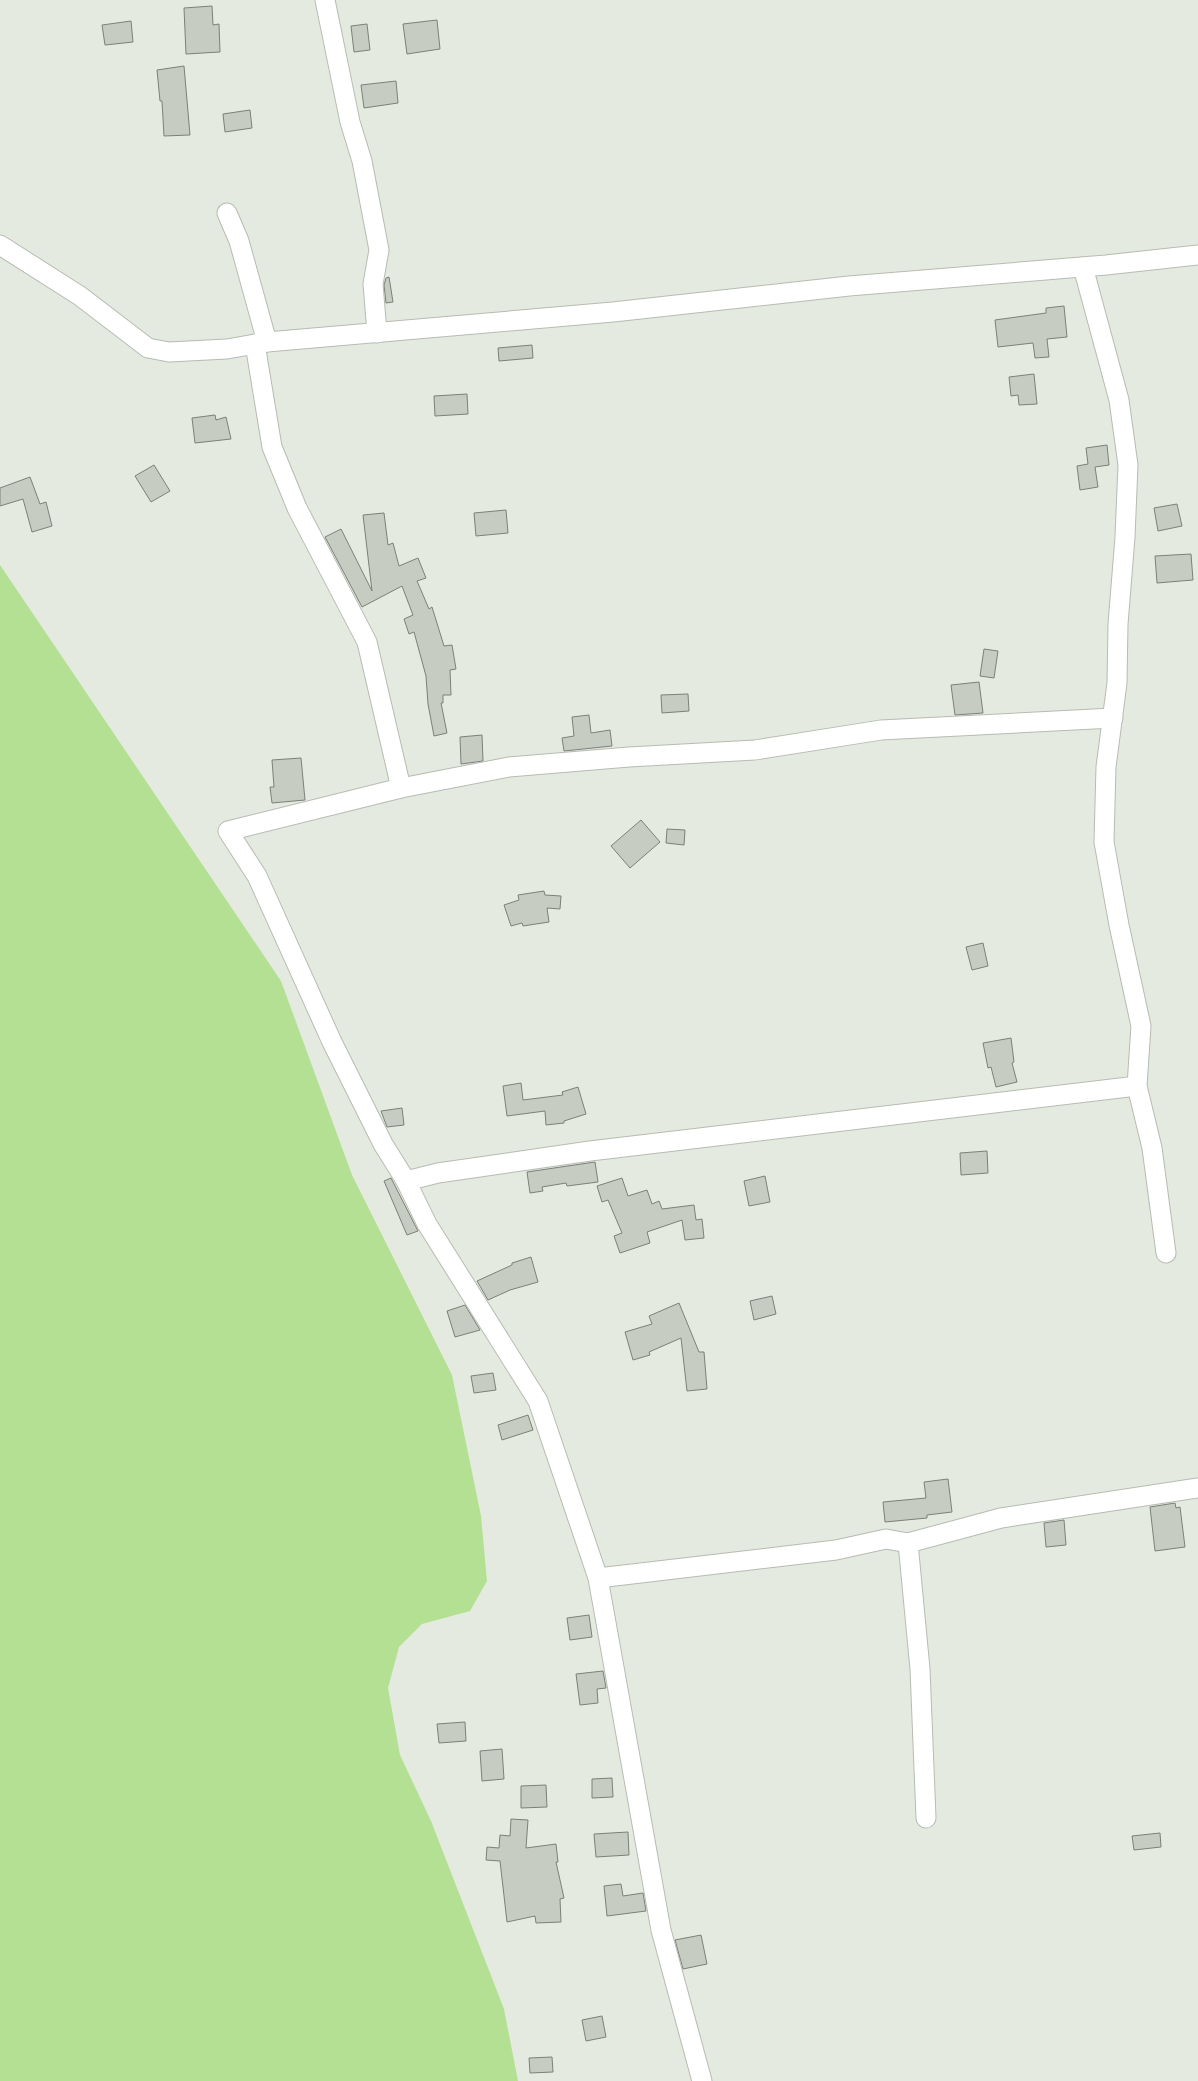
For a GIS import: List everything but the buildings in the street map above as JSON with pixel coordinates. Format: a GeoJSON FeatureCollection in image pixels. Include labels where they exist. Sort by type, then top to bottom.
{"type":"FeatureCollection","features":[{"type":"Feature","properties":{"kind":"street"},"geometry":{"type":"LineString","coordinates":[[326,0],[350,122],[362,162],[379,250],[373,284],[378,333]]}},
{"type":"Feature","properties":{"kind":"street"},"geometry":{"type":"LineString","coordinates":[[227,213],[239,241],[261,343],[272,447],[297,508],[367,642],[401,788]]}},
{"type":"Feature","properties":{"kind":"street"},"geometry":{"type":"LineString","coordinates":[[0,245],[80,296],[148,348],[169,352],[227,350],[261,343],[613,312],[850,286],[1083,267],[1198,255]]}},
{"type":"Feature","properties":{"kind":"street"},"geometry":{"type":"LineString","coordinates":[[1083,267],[1119,400],[1128,465],[1118,624],[1117,683],[1106,767],[1104,842],[1141,1026],[1137,1086],[1152,1148],[1166,1253]]}},
{"type":"Feature","properties":{"kind":"street"},"geometry":{"type":"LineString","coordinates":[[702,2081],[661,1930],[598,1578],[538,1401],[427,1224],[406,1181],[382,1144],[332,1042],[257,876],[228,831],[401,788],[509,767],[630,757],[755,750],[881,730],[1112,718]]}},
{"type":"Feature","properties":{"kind":"street"},"geometry":{"type":"LineString","coordinates":[[406,1181],[438,1173],[590,1151],[1137,1086]]}},
{"type":"Feature","properties":{"kind":"street"},"geometry":{"type":"LineString","coordinates":[[598,1578],[836,1550],[886,1539],[908,1543],[1001,1518],[1198,1488]]}},
{"type":"Feature","properties":{"kind":"street"},"geometry":{"type":"LineString","coordinates":[[908,1543],[920,1670],[926,1818]]}},
{"type":"Feature","properties":{"kind":"shaded area"},"geometry":{"type":"Polygon","coordinates":[[[0,565],[281,981],[352,1175],[452,1375],[481,1516],[487,1581],[470,1611],[422,1624],[399,1647],[388,1688],[400,1755],[431,1821],[504,2009],[518,2081],[0,2081],[0,565]]]}}]}
